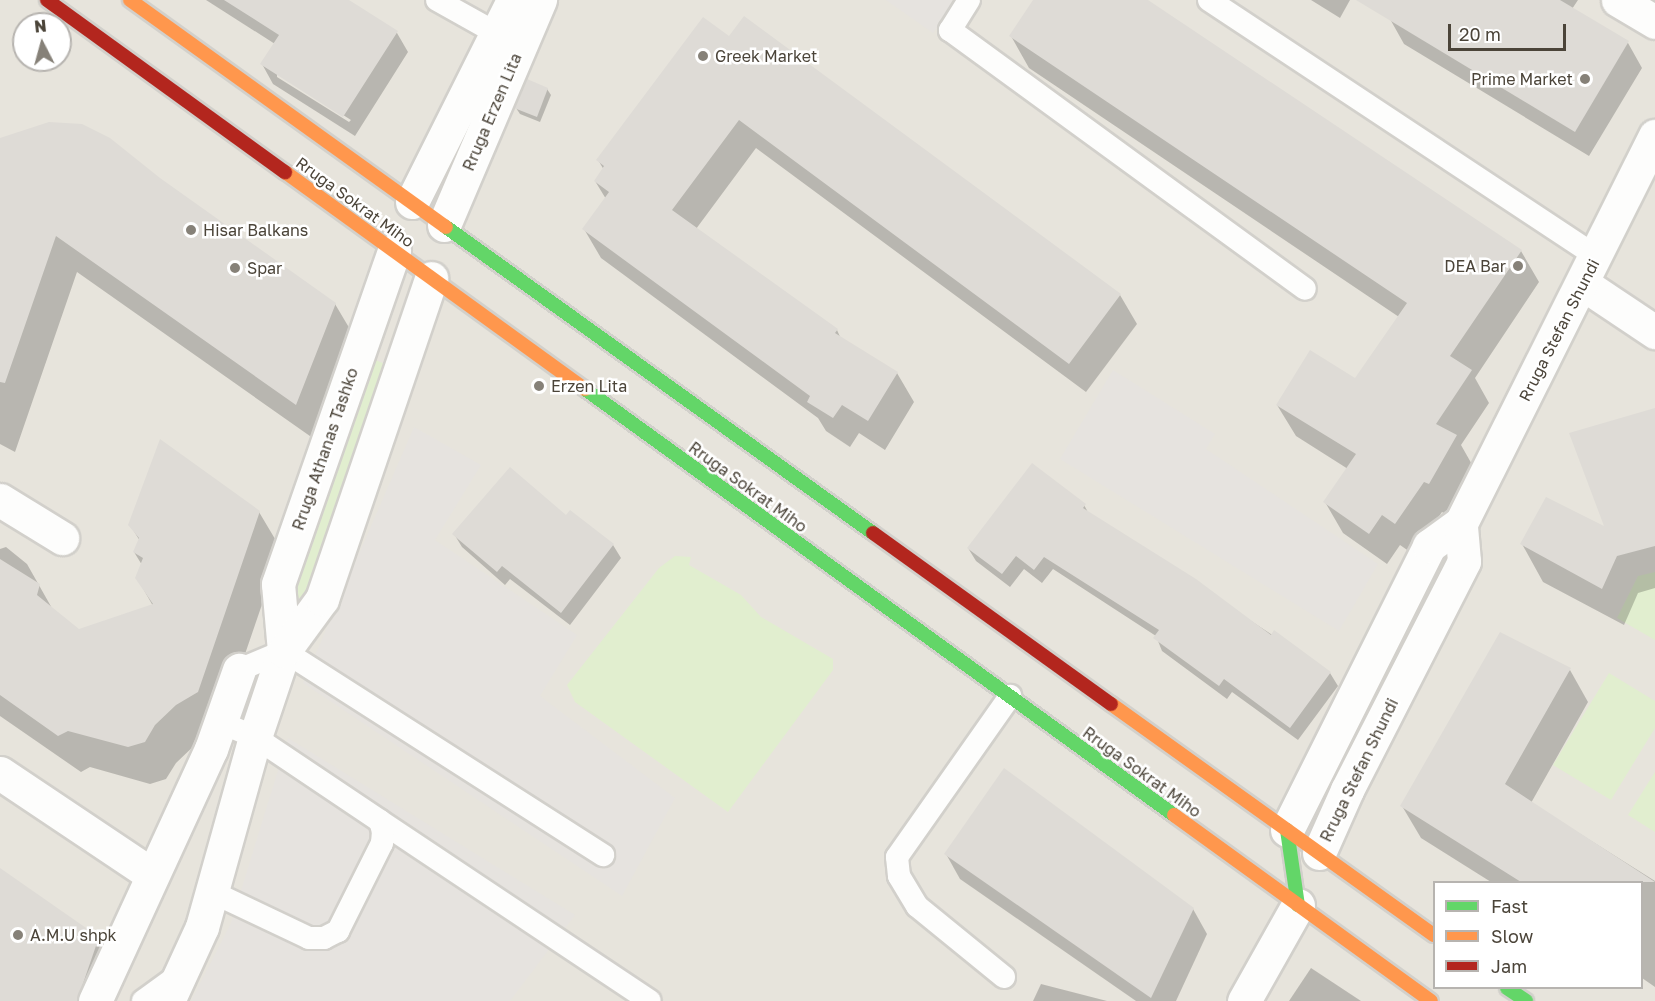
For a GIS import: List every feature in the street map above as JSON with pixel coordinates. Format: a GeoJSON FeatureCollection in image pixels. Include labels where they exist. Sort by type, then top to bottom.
{"type":"FeatureCollection","features":[{"type":"Feature","properties":{"kind":"main road","name":"Rruga Sokrat Miho"},"geometry":{"type":"LineString","coordinates":[[47,0],[403,226],[1287,830],[1315,863],[1433,934]]}},
{"type":"Feature","properties":{"kind":"main road","name":"Rruga Sokrat Miho"},"geometry":{"type":"LineString","coordinates":[[130,0],[403,226],[1010,696],[1431,1001]]}},
{"type":"Feature","properties":{"kind":"main road"},"geometry":{"type":"LineString","coordinates":[[1287,830],[1298,905]]}},
{"type":"Feature","properties":{"kind":"main road"},"geometry":{"type":"LineString","coordinates":[[1298,905],[1315,863]]}},
{"type":"Feature","properties":{"kind":"main road"},"geometry":{"type":"LineString","coordinates":[[1510,989],[1526,1001]]}},
{"type":"Feature","properties":{"kind":"street","name":"Rruga Erzen Lita"},"geometry":{"type":"LineString","coordinates":[[403,226],[513,0]]}},
{"type":"Feature","properties":{"kind":"street","name":"Rruga Erzen Lita"},"geometry":{"type":"LineString","coordinates":[[437,251],[540,0]]}},
{"type":"Feature","properties":{"kind":"street"},"geometry":{"type":"LineString","coordinates":[[1618,0],[1655,22]]}},
{"type":"Feature","properties":{"kind":"street","name":"Rruga Stefan Shundi"},"geometry":{"type":"LineString","coordinates":[[1287,830],[1429,546],[1461,523],[1655,136]]}},
{"type":"Feature","properties":{"kind":"street","name":"Rruga Athanas Tashko"},"geometry":{"type":"LineString","coordinates":[[284,651],[278,584],[403,226]]}},
{"type":"Feature","properties":{"kind":"street","name":"Rruga Athanas Tashko"},"geometry":{"type":"LineString","coordinates":[[172,989],[202,927],[255,737],[284,651],[322,600],[437,251]]}},
{"type":"Feature","properties":{"kind":"street"},"geometry":{"type":"LineString","coordinates":[[1589,270],[1655,332]]}},
{"type":"Feature","properties":{"kind":"street"},"geometry":{"type":"LineString","coordinates":[[0,500],[62,538]]}},
{"type":"Feature","properties":{"kind":"street","name":"Rruga Stefan Shundi"},"geometry":{"type":"LineString","coordinates":[[1315,863],[1347,790],[1464,561],[1461,523]]}},
{"type":"Feature","properties":{"kind":"street"},"geometry":{"type":"LineString","coordinates":[[95,1001],[220,723],[239,670]]}},
{"type":"Feature","properties":{"kind":"street"},"geometry":{"type":"LineString","coordinates":[[0,773],[151,874]]}},
{"type":"Feature","properties":{"kind":"street"},"geometry":{"type":"LineString","coordinates":[[1244,1001],[1298,905]]}},
{"type":"Feature","properties":{"kind":"lane"},"geometry":{"type":"LineString","coordinates":[[437,0],[496,33]]}},
{"type":"Feature","properties":{"kind":"lane"},"geometry":{"type":"LineString","coordinates":[[969,0],[950,30],[1305,289]]}},
{"type":"Feature","properties":{"kind":"lane"},"geometry":{"type":"LineString","coordinates":[[1209,0],[1589,270]]}},
{"type":"Feature","properties":{"kind":"lane"},"geometry":{"type":"LineString","coordinates":[[239,670],[284,651],[603,855]]}},
{"type":"Feature","properties":{"kind":"lane"},"geometry":{"type":"LineString","coordinates":[[1004,977],[917,906],[899,876],[897,857],[1010,696]]}},
{"type":"Feature","properties":{"kind":"lane"},"geometry":{"type":"LineString","coordinates":[[220,723],[255,737],[650,1001]]}},
{"type":"Feature","properties":{"kind":"lane"},"geometry":{"type":"LineString","coordinates":[[212,892],[309,938],[324,938],[338,931],[382,843],[380,821]]}},
{"type":"Feature","properties":{"kind":"lane"},"geometry":{"type":"LineString","coordinates":[[143,1001],[172,989]]}},
{"type":"Feature","properties":{"kind":"shaded area"},"geometry":{"type":"Polygon","coordinates":[[[0,0],[1655,0],[1655,1001],[0,1001],[0,0]]]}},
{"type":"Feature","properties":{"kind":"shaded area"},"geometry":{"type":"Polygon","coordinates":[[[886,0],[955,0],[933,33],[886,0]]]}},
{"type":"Feature","properties":{"kind":"shaded area"},"geometry":{"type":"Polygon","coordinates":[[[1113,370],[1215,434],[1206,449],[1378,564],[1339,631],[1060,459],[1113,370]]]}},
{"type":"Feature","properties":{"kind":"shaded area"},"geometry":{"type":"Polygon","coordinates":[[[414,427],[481,465],[435,540],[577,635],[540,696],[675,798],[622,896],[303,683],[414,427]]]}},
{"type":"Feature","properties":{"kind":"shaded area"},"geometry":{"type":"Polygon","coordinates":[[[288,738],[575,915],[510,1001],[191,1001],[231,923],[288,738]]]}},
{"type":"Feature","properties":{"kind":"green space"},"geometry":{"type":"Polygon","coordinates":[[[371,358],[403,372],[309,594],[289,602],[295,567],[371,358]]]}},
{"type":"Feature","properties":{"kind":"green space"},"geometry":{"type":"Polygon","coordinates":[[[1446,548],[1449,566],[1354,753],[1339,746],[1446,548]]]}},
{"type":"Feature","properties":{"kind":"green space"},"geometry":{"type":"Polygon","coordinates":[[[675,556],[691,557],[689,565],[741,595],[761,617],[833,659],[833,670],[728,812],[575,702],[567,685],[659,568],[675,556]]]}},
{"type":"Feature","properties":{"kind":"green space"},"geometry":{"type":"Polygon","coordinates":[[[1655,572],[1655,640],[1617,618],[1638,576],[1655,572]]]}},
{"type":"Feature","properties":{"kind":"green space"},"geometry":{"type":"Polygon","coordinates":[[[1609,673],[1655,701],[1655,728],[1611,800],[1553,765],[1609,673]]]}},
{"type":"Feature","properties":{"kind":"green space"},"geometry":{"type":"Polygon","coordinates":[[[1655,772],[1655,832],[1628,815],[1655,772]]]}},
{"type":"Feature","properties":{"kind":"building"},"geometry":{"type":"Polygon","coordinates":[[[224,0],[349,0],[398,31],[343,117],[260,64],[279,35],[224,0]]]}},
{"type":"Feature","properties":{"kind":"building"},"geometry":{"type":"Polygon","coordinates":[[[1033,0],[1148,0],[1522,250],[1450,356],[1472,370],[1436,424],[1457,435],[1429,484],[1424,482],[1395,524],[1382,515],[1369,534],[1323,502],[1356,454],[1276,405],[1310,350],[1355,378],[1407,303],[1009,36],[1033,0]]]}},
{"type":"Feature","properties":{"kind":"building"},"geometry":{"type":"Polygon","coordinates":[[[1356,0],[1560,0],[1629,41],[1575,132],[1356,0]]]}},
{"type":"Feature","properties":{"kind":"building"},"geometry":{"type":"Polygon","coordinates":[[[744,16],[1121,294],[1069,364],[739,120],[672,210],[838,329],[835,333],[898,372],[868,421],[842,405],[833,418],[807,402],[810,396],[582,229],[609,192],[594,181],[604,166],[596,160],[703,17],[729,36],[744,16]]]}},
{"type":"Feature","properties":{"kind":"building"},"geometry":{"type":"Polygon","coordinates":[[[527,79],[548,88],[537,117],[514,108],[527,79]]]}},
{"type":"Feature","properties":{"kind":"building"},"geometry":{"type":"Polygon","coordinates":[[[49,122],[82,124],[110,138],[160,178],[336,303],[296,405],[56,236],[5,383],[0,382],[0,138],[49,122]]]}},
{"type":"Feature","properties":{"kind":"building"},"geometry":{"type":"Polygon","coordinates":[[[1655,408],[1655,546],[1617,556],[1602,589],[1520,544],[1546,497],[1604,526],[1569,433],[1655,408]]]}},
{"type":"Feature","properties":{"kind":"building"},"geometry":{"type":"Polygon","coordinates":[[[160,439],[260,511],[198,692],[176,705],[155,725],[145,742],[128,747],[68,731],[58,736],[0,695],[0,559],[40,584],[37,595],[79,629],[153,604],[135,578],[143,558],[133,552],[139,538],[128,525],[160,439]]]}},
{"type":"Feature","properties":{"kind":"building"},"geometry":{"type":"Polygon","coordinates":[[[1032,463],[1086,504],[1083,508],[1196,579],[1271,635],[1274,630],[1331,672],[1290,728],[1224,679],[1219,686],[1153,638],[1159,630],[1044,557],[1034,570],[1016,556],[1002,574],[967,548],[1032,463]]]}},
{"type":"Feature","properties":{"kind":"building"},"geometry":{"type":"Polygon","coordinates":[[[510,467],[566,515],[570,510],[614,544],[561,613],[502,566],[497,572],[452,534],[510,467]]]}},
{"type":"Feature","properties":{"kind":"building"},"geometry":{"type":"Polygon","coordinates":[[[1500,632],[1571,668],[1505,784],[1655,882],[1519,881],[1400,806],[1500,632]]]}},
{"type":"Feature","properties":{"kind":"building"},"geometry":{"type":"Polygon","coordinates":[[[1004,768],[1194,908],[1151,998],[944,854],[1004,768]]]}},
{"type":"Feature","properties":{"kind":"building"},"geometry":{"type":"Polygon","coordinates":[[[0,868],[99,937],[77,1001],[0,1001],[0,868]]]}},
{"type":"Feature","properties":{"kind":"traffic: fast"},"geometry":{"type":"LineString","coordinates":[[446,227],[873,533]]}},
{"type":"Feature","properties":{"kind":"traffic: fast"},"geometry":{"type":"LineString","coordinates":[[585,389],[1174,815]]}},
{"type":"Feature","properties":{"kind":"traffic: fast"},"geometry":{"type":"LineString","coordinates":[[1287,830],[1298,905]]}},
{"type":"Feature","properties":{"kind":"traffic: fast"},"geometry":{"type":"LineString","coordinates":[[1508,989],[1526,1001]]}},
{"type":"Feature","properties":{"kind":"traffic: slow"},"geometry":{"type":"LineString","coordinates":[[130,0],[446,227]]}},
{"type":"Feature","properties":{"kind":"traffic: slow"},"geometry":{"type":"LineString","coordinates":[[285,172],[585,389]]}},
{"type":"Feature","properties":{"kind":"traffic: slow"},"geometry":{"type":"LineString","coordinates":[[1111,704],[1433,934]]}},
{"type":"Feature","properties":{"kind":"traffic: slow"},"geometry":{"type":"LineString","coordinates":[[1174,815],[1431,1001]]}},
{"type":"Feature","properties":{"kind":"traffic: jam"},"geometry":{"type":"LineString","coordinates":[[47,0],[285,172]]}},
{"type":"Feature","properties":{"kind":"traffic: jam"},"geometry":{"type":"LineString","coordinates":[[873,533],[1111,704]]}},
{"type":"Feature","properties":{"kind":"place","name":"Greek Market"},"geometry":{"type":"Point","coordinates":[703,56]}},
{"type":"Feature","properties":{"kind":"place","name":"Prime Market"},"geometry":{"type":"Point","coordinates":[1585,79]}},
{"type":"Feature","properties":{"kind":"place","name":"Hisar Balkans"},"geometry":{"type":"Point","coordinates":[191,230]}},
{"type":"Feature","properties":{"kind":"place","name":"DEA Bar"},"geometry":{"type":"Point","coordinates":[1518,266]}},
{"type":"Feature","properties":{"kind":"place","name":"Spar"},"geometry":{"type":"Point","coordinates":[235,268]}},
{"type":"Feature","properties":{"kind":"place","name":"Erzen Lita"},"geometry":{"type":"Point","coordinates":[539,386]}},
{"type":"Feature","properties":{"kind":"place","name":"A.M.U shpk"},"geometry":{"type":"Point","coordinates":[18,935]}}]}
